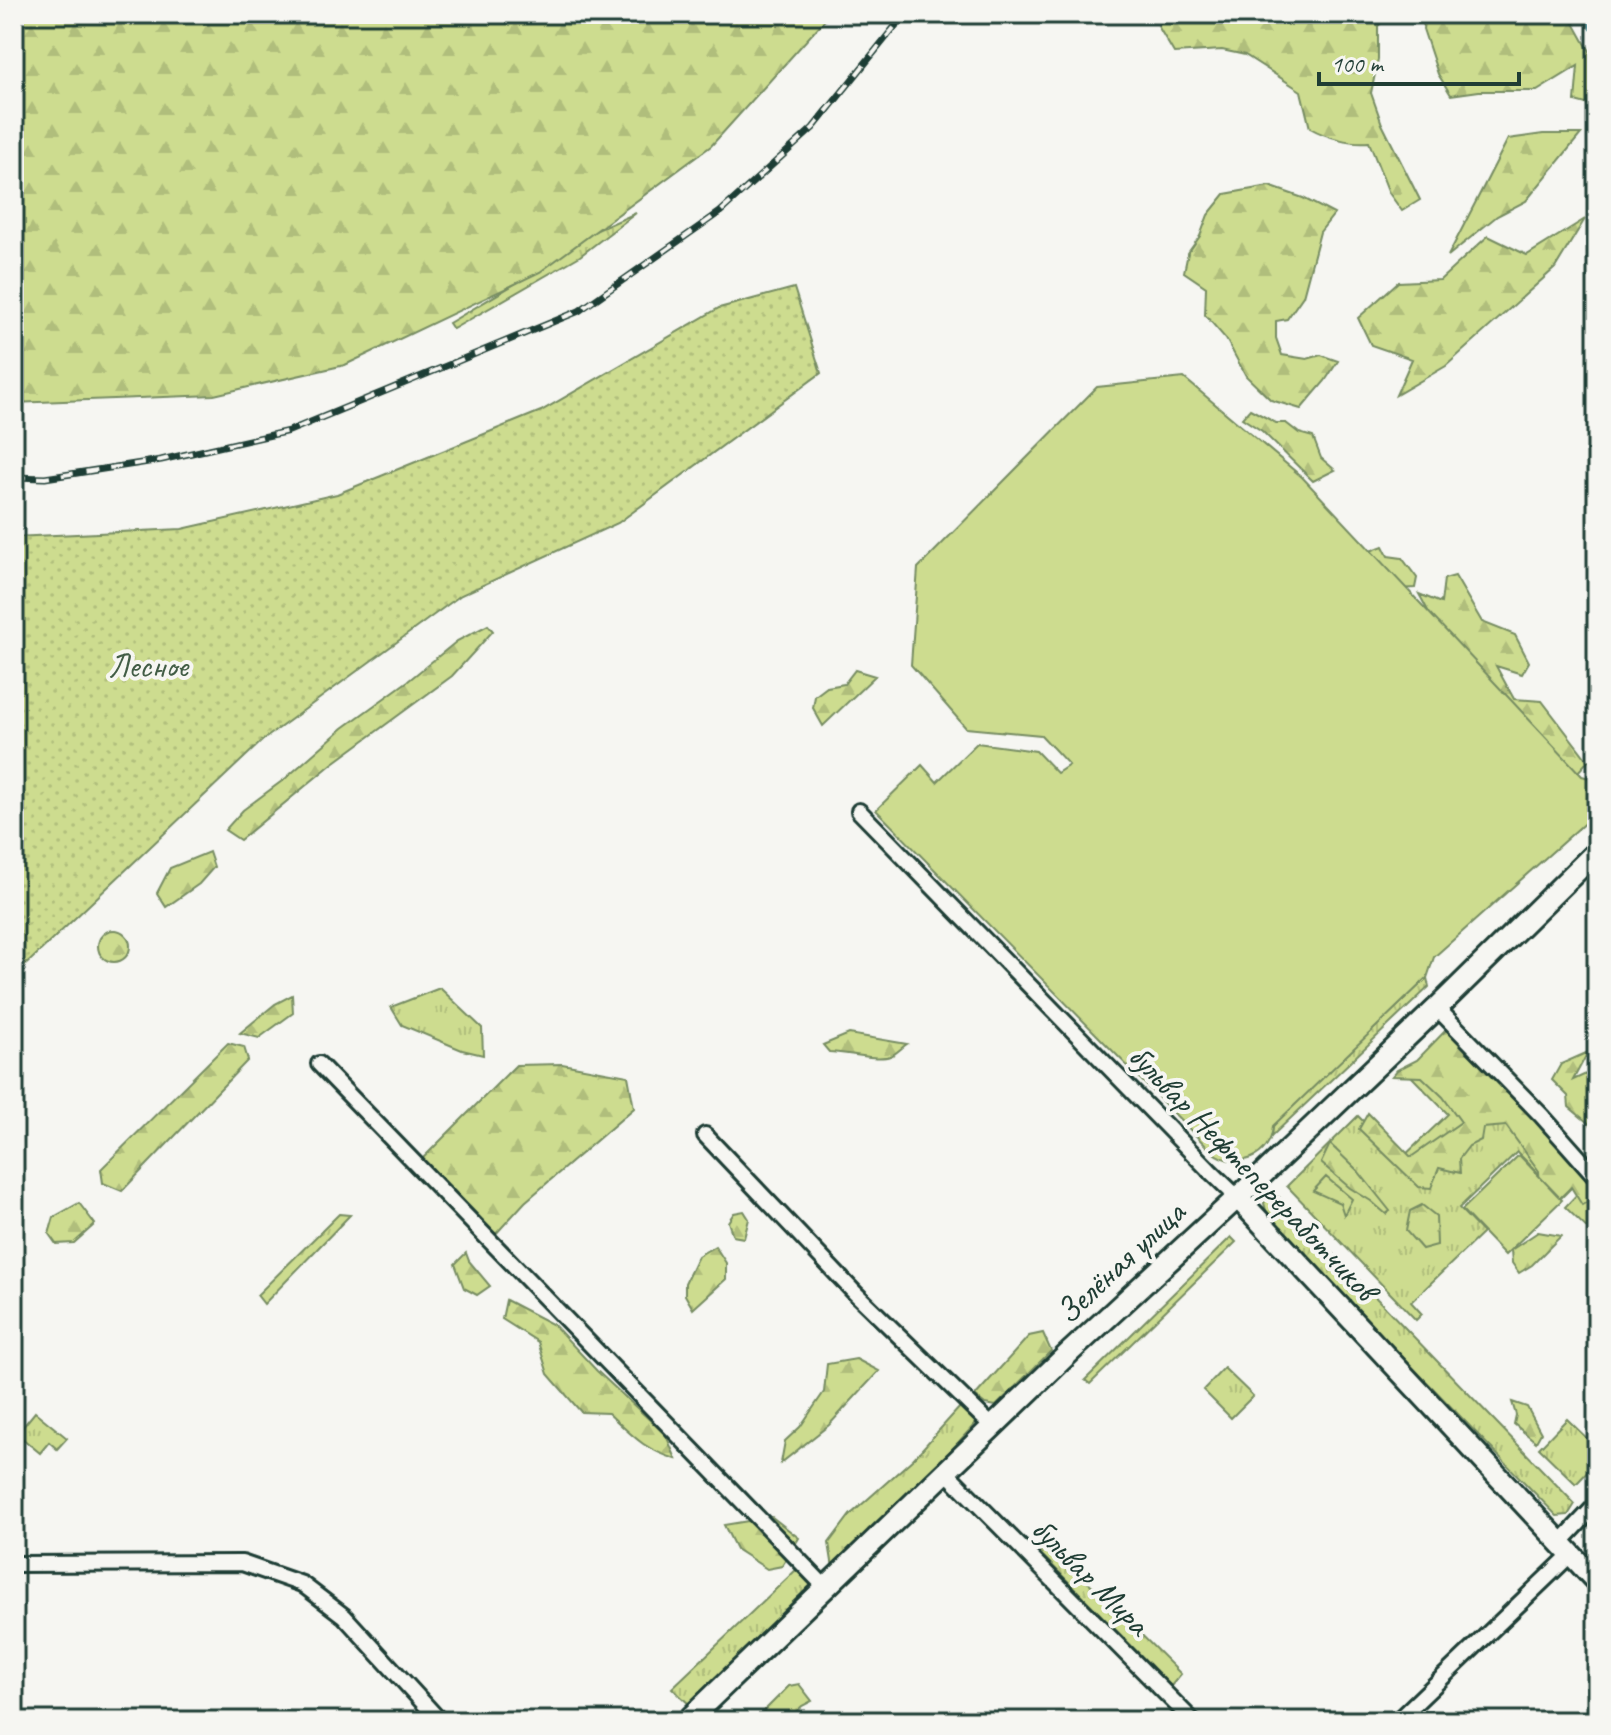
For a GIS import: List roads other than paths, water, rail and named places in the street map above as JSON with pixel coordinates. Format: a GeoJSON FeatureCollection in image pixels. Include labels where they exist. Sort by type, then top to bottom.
{"type":"FeatureCollection","features":[{"type":"Feature","properties":{"kind":"main road","name":"Зелёная улица"},"geometry":{"type":"LineString","coordinates":[[687,1721],[1070,1352],[1437,1008],[1597,851]]}},
{"type":"Feature","properties":{"kind":"main road","name":"бульвар Нефтепереработчиков"},"geometry":{"type":"LineString","coordinates":[[1237,1197],[1597,1582]]}},
{"type":"Feature","properties":{"kind":"street","name":"бульвар Нефтепереработчиков"},"geometry":{"type":"LineString","coordinates":[[859,811],[1237,1197]]}},
{"type":"Feature","properties":{"kind":"street"},"geometry":{"type":"LineString","coordinates":[[1437,1008],[1542,1116],[1597,1178]]}},
{"type":"Feature","properties":{"kind":"street"},"geometry":{"type":"LineString","coordinates":[[319,1064],[826,1588]]}},
{"type":"Feature","properties":{"kind":"street"},"geometry":{"type":"LineString","coordinates":[[705,1135],[855,1293],[993,1427]]}},
{"type":"Feature","properties":{"kind":"street","name":"бульвар Мира"},"geometry":{"type":"LineString","coordinates":[[946,1472],[1193,1721]]}},
{"type":"Feature","properties":{"kind":"street"},"geometry":{"type":"LineString","coordinates":[[1397,1721],[1565,1549],[1597,1504]]}},
{"type":"Feature","properties":{"kind":"street"},"geometry":{"type":"LineString","coordinates":[[14,1564],[242,1563],[267,1571],[302,1584],[344,1616],[440,1721]]}},
{"type":"Feature","properties":{"kind":"waterway"},"geometry":{"type":"LineString","coordinates":[[1580,14],[1597,35]]}},
{"type":"Feature","properties":{"kind":"railway"},"geometry":{"type":"LineString","coordinates":[[14,477],[45,478],[161,460],[289,431],[579,311],[720,212],[813,128],[905,14]]}},
{"type":"Feature","properties":{"kind":"park label","name":"Лесное"},"geometry":{"type":"Point","coordinates":[148,665]}}]}
